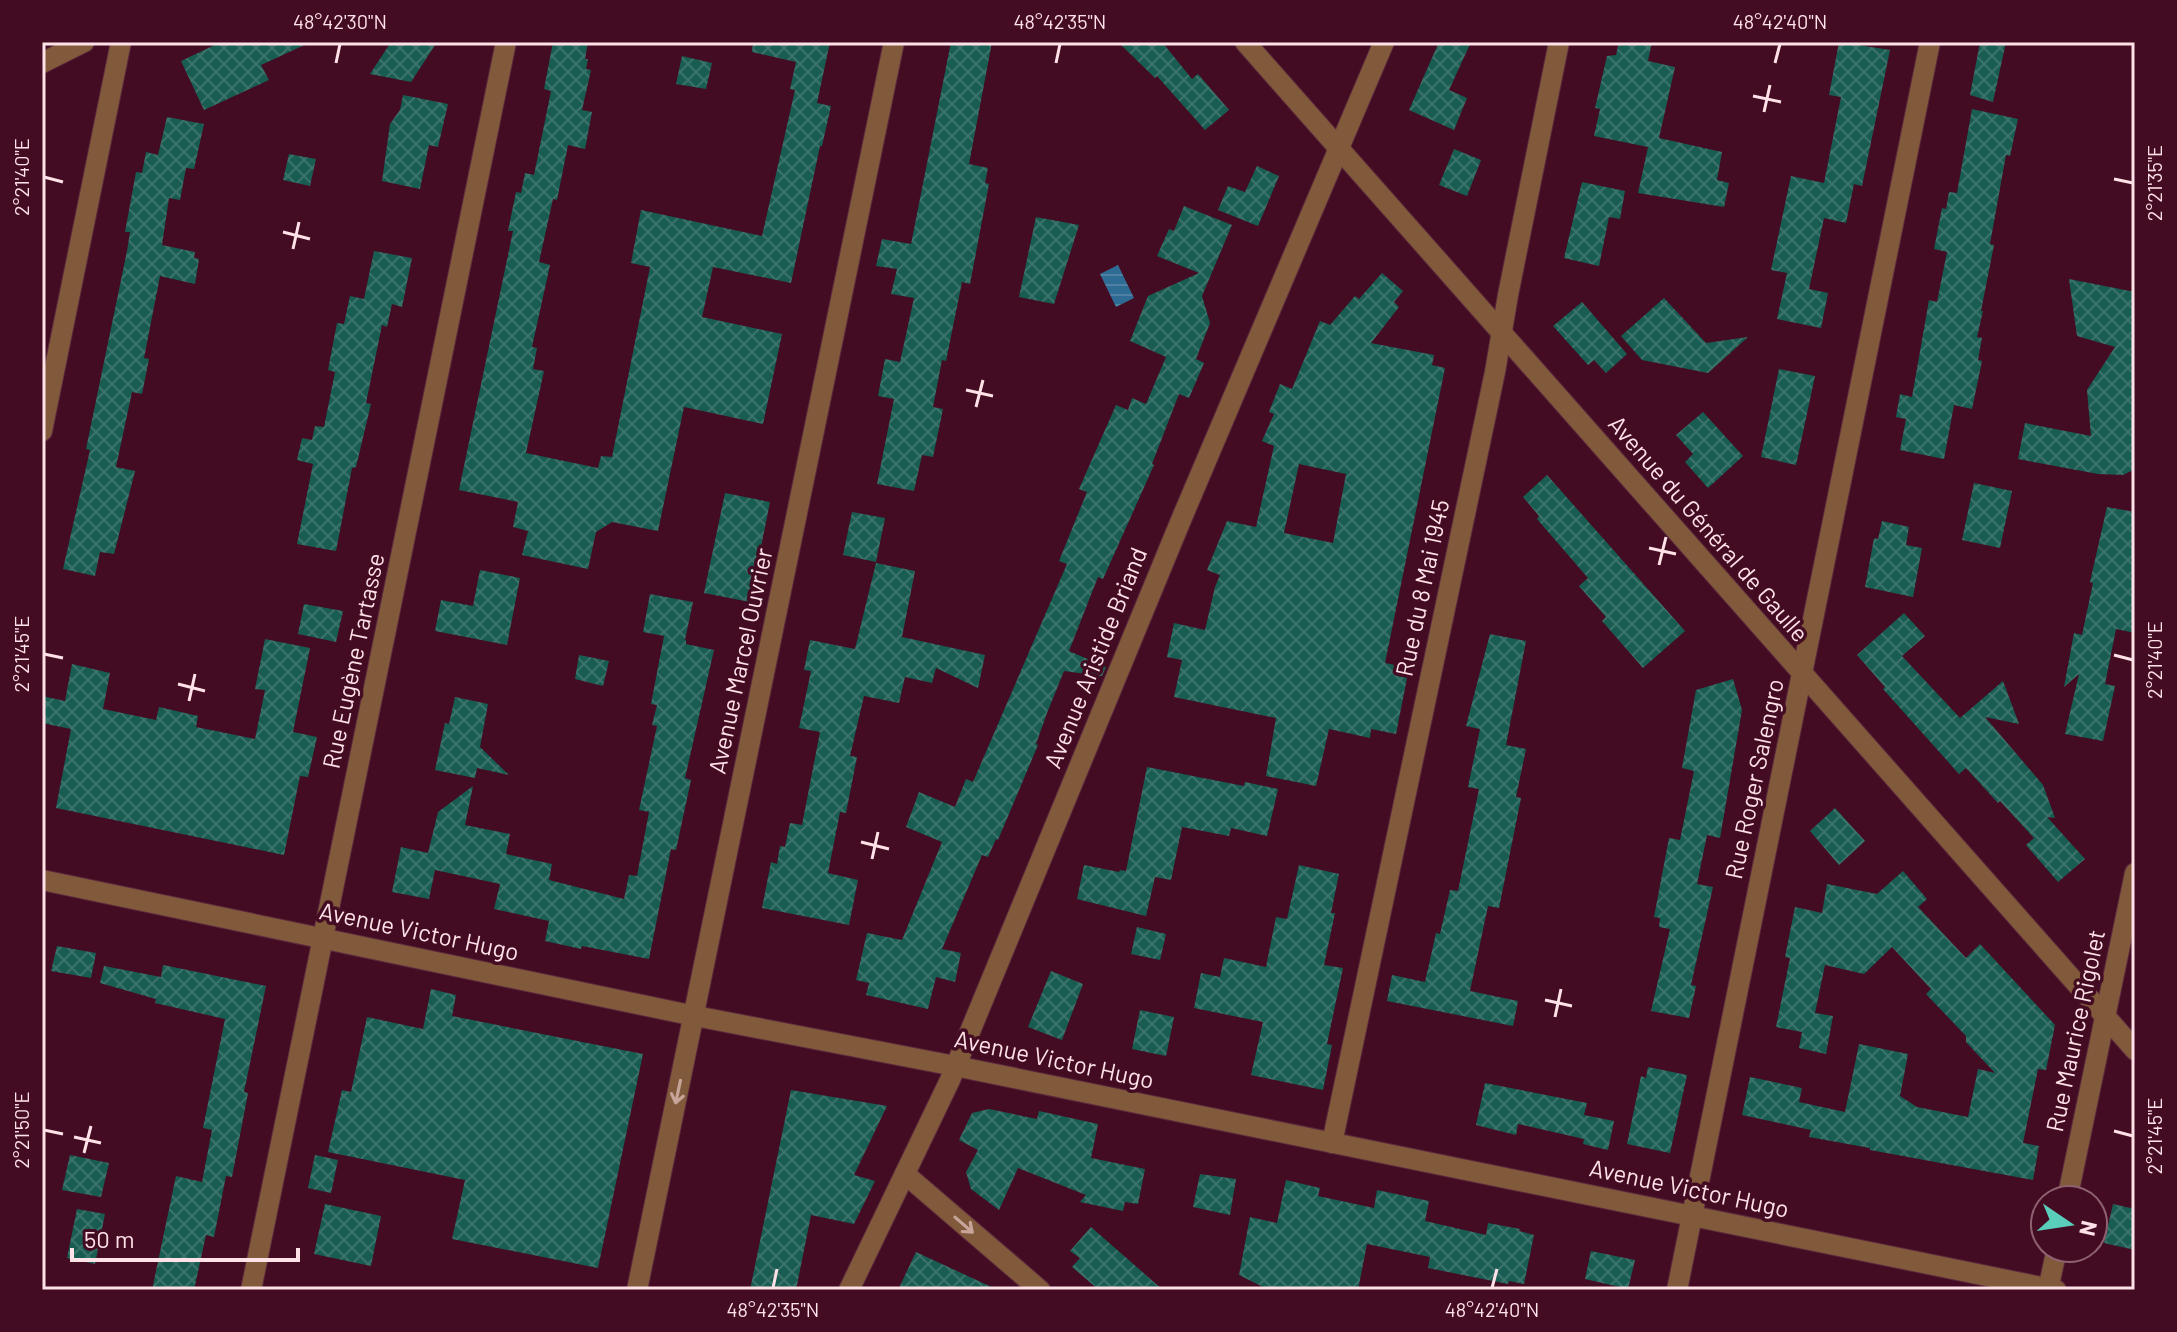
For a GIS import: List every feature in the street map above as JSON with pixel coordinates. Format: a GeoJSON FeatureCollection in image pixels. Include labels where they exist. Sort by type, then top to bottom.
{"type":"FeatureCollection","features":[{"type":"Feature","properties":{"kind":"street"},"geometry":{"type":"LineString","coordinates":[[42,63],[84,42]]}},
{"type":"Feature","properties":{"kind":"street"},"geometry":{"type":"LineString","coordinates":[[42,431],[121,42]]}},
{"type":"Feature","properties":{"kind":"street","name":"Rue Eugène Tartasse"},"geometry":{"type":"LineString","coordinates":[[251,1290],[506,42]]}},
{"type":"Feature","properties":{"kind":"street","name":"Avenue Marcel Ouvrier"},"geometry":{"type":"LineString","coordinates":[[637,1290],[894,42]]}},
{"type":"Feature","properties":{"kind":"street","name":"Avenue du Général de Gaulle"},"geometry":{"type":"LineString","coordinates":[[1245,42],[2135,1050]]}},
{"type":"Feature","properties":{"kind":"street","name":"Avenue Aristide Briand"},"geometry":{"type":"LineString","coordinates":[[849,1290],[955,1066],[1181,520],[1384,42]]}},
{"type":"Feature","properties":{"kind":"street","name":"Rue du 8 Mai 1945"},"geometry":{"type":"LineString","coordinates":[[1332,1143],[1495,372],[1559,42]]}},
{"type":"Feature","properties":{"kind":"street","name":"Rue Roger Salengro"},"geometry":{"type":"LineString","coordinates":[[1677,1290],[1930,42]]}},
{"type":"Feature","properties":{"kind":"street","name":"Rue Maurice Rigolet"},"geometry":{"type":"LineString","coordinates":[[2070,1184],[2135,873]]}},
{"type":"Feature","properties":{"kind":"street","name":"Avenue Victor Hugo"},"geometry":{"type":"LineString","coordinates":[[42,880],[695,1016],[2051,1289]]}},
{"type":"Feature","properties":{"kind":"street"},"geometry":{"type":"LineString","coordinates":[[905,1174],[1040,1290]]}},
{"type":"Feature","properties":{"kind":"street"},"geometry":{"type":"LineString","coordinates":[[2051,1289],[2055,1264]]}},
{"type":"Feature","properties":{"kind":"water"},"geometry":{"type":"Polygon","coordinates":[[[1118,265],[1134,298],[1116,307],[1100,274],[1118,265]]]}},
{"type":"Feature","properties":{"kind":"building"},"geometry":{"type":"Polygon","coordinates":[[[221,42],[311,42],[261,65],[269,80],[204,110],[181,61],[221,42]]]}},
{"type":"Feature","properties":{"kind":"building"},"geometry":{"type":"Polygon","coordinates":[[[391,42],[437,42],[411,82],[370,74],[391,42]]]}},
{"type":"Feature","properties":{"kind":"building"},"geometry":{"type":"Polygon","coordinates":[[[553,42],[588,42],[586,69],[591,70],[582,110],[592,112],[585,149],[568,145],[557,200],[553,199],[539,262],[550,265],[532,347],[537,348],[533,369],[544,371],[526,453],[598,468],[601,456],[612,457],[650,267],[631,263],[641,210],[762,236],[795,90],[790,89],[796,62],[752,52],[753,42],[830,42],[817,103],[831,106],[791,283],[713,267],[702,317],[782,334],[763,424],[684,407],[658,531],[612,522],[596,532],[588,569],[522,555],[528,531],[513,527],[518,502],[459,490],[513,231],[508,231],[516,192],[521,193],[525,173],[534,175],[551,91],[544,89],[553,42]]]}},
{"type":"Feature","properties":{"kind":"building"},"geometry":{"type":"Polygon","coordinates":[[[951,42],[992,42],[969,164],[988,168],[985,183],[989,184],[970,284],[962,282],[946,361],[942,360],[933,407],[943,409],[933,457],[922,455],[914,491],[877,484],[894,399],[878,396],[885,359],[900,362],[914,298],[891,294],[897,269],[876,266],[882,239],[911,244],[951,42]]]}},
{"type":"Feature","properties":{"kind":"building"},"geometry":{"type":"Polygon","coordinates":[[[1118,42],[1162,42],[1192,79],[1198,74],[1229,110],[1205,130],[1157,76],[1155,78],[1118,42]]]}},
{"type":"Feature","properties":{"kind":"building"},"geometry":{"type":"Polygon","coordinates":[[[1439,42],[1471,42],[1449,90],[1467,98],[1454,130],[1409,110],[1439,42]]]}},
{"type":"Feature","properties":{"kind":"building"},"geometry":{"type":"Polygon","coordinates":[[[1619,42],[1652,42],[1648,61],[1675,67],[1659,138],[1722,152],[1717,180],[1729,183],[1724,207],[1638,193],[1648,147],[1594,136],[1600,109],[1595,108],[1607,56],[1616,55],[1619,42]]]}},
{"type":"Feature","properties":{"kind":"building"},"geometry":{"type":"Polygon","coordinates":[[[1839,42],[1890,50],[1862,186],[1854,184],[1846,223],[1824,218],[1809,289],[1828,293],[1821,328],[1777,319],[1787,273],[1771,270],[1791,176],[1824,183],[1841,97],[1829,95],[1839,42]]]}},
{"type":"Feature","properties":{"kind":"building"},"geometry":{"type":"Polygon","coordinates":[[[1980,42],[2006,42],[1993,102],[1970,95],[1980,42]]]}},
{"type":"Feature","properties":{"kind":"building"},"geometry":{"type":"Polygon","coordinates":[[[682,56],[712,63],[706,89],[676,84],[682,56]]]}},
{"type":"Feature","properties":{"kind":"building"},"geometry":{"type":"Polygon","coordinates":[[[403,95],[448,104],[438,147],[429,145],[420,189],[382,181],[390,124],[400,110],[403,95]]]}},
{"type":"Feature","properties":{"kind":"building"},"geometry":{"type":"Polygon","coordinates":[[[1972,109],[2018,119],[2010,156],[2006,155],[1990,244],[1994,245],[1977,337],[1982,338],[1978,360],[1982,361],[1972,409],[1954,405],[1944,459],[1900,450],[1906,419],[1896,417],[1900,394],[1912,397],[1929,300],[1937,302],[1947,252],[1934,249],[1942,208],[1946,209],[1949,192],[1957,193],[1972,109]]]}},
{"type":"Feature","properties":{"kind":"building"},"geometry":{"type":"Polygon","coordinates":[[[167,117],[204,124],[194,169],[186,168],[180,200],[169,198],[162,245],[195,252],[194,258],[199,259],[195,284],[160,276],[144,358],[149,359],[142,394],[132,392],[116,467],[135,471],[114,554],[100,552],[95,576],[63,569],[90,450],[86,449],[127,251],[130,232],[125,232],[136,172],[142,173],[146,152],[158,155],[167,117]]]}},
{"type":"Feature","properties":{"kind":"building"},"geometry":{"type":"Polygon","coordinates":[[[1454,149],[1481,160],[1467,196],[1439,185],[1454,149]]]}},
{"type":"Feature","properties":{"kind":"building"},"geometry":{"type":"Polygon","coordinates":[[[289,154],[316,159],[310,186],[283,180],[289,154]]]}},
{"type":"Feature","properties":{"kind":"building"},"geometry":{"type":"Polygon","coordinates":[[[1257,166],[1279,176],[1258,226],[1218,210],[1228,186],[1245,192],[1257,166]]]}},
{"type":"Feature","properties":{"kind":"building"},"geometry":{"type":"Polygon","coordinates":[[[1582,182],[1625,191],[1620,219],[1609,217],[1599,266],[1564,258],[1582,182]]]}},
{"type":"Feature","properties":{"kind":"building"},"geometry":{"type":"Polygon","coordinates":[[[1184,206],[1232,225],[1202,296],[1210,323],[1196,359],[1204,363],[1189,398],[1179,394],[1154,465],[1103,579],[1098,577],[1069,651],[1106,667],[1102,676],[1064,671],[1038,745],[998,840],[988,857],[982,855],[942,949],[961,953],[955,982],[936,977],[928,1009],[866,995],[869,983],[856,980],[867,933],[902,940],[942,842],[906,827],[919,792],[955,807],[966,779],[973,782],[1067,564],[1059,561],[1087,492],[1079,489],[1116,405],[1128,410],[1132,398],[1146,404],[1166,357],[1130,341],[1148,296],[1199,273],[1157,256],[1169,229],[1174,231],[1184,206]]]}},
{"type":"Feature","properties":{"kind":"building"},"geometry":{"type":"Polygon","coordinates":[[[1036,217],[1079,225],[1054,304],[1019,297],[1036,217]]]}},
{"type":"Feature","properties":{"kind":"building"},"geometry":{"type":"Polygon","coordinates":[[[374,251],[412,258],[402,307],[392,304],[387,327],[382,325],[366,403],[371,404],[356,467],[352,468],[336,551],[297,544],[313,464],[297,460],[302,438],[312,440],[315,426],[324,427],[335,372],[328,370],[337,323],[344,324],[350,296],[364,299],[374,251]]]}},
{"type":"Feature","properties":{"kind":"building"},"geometry":{"type":"Polygon","coordinates":[[[1382,273],[1403,291],[1394,302],[1399,307],[1371,343],[1434,355],[1432,365],[1445,368],[1385,663],[1409,668],[1396,734],[1371,729],[1370,738],[1329,729],[1316,786],[1266,776],[1276,718],[1174,697],[1182,660],[1167,657],[1174,623],[1205,630],[1220,575],[1207,570],[1227,521],[1256,527],[1274,446],[1262,441],[1274,414],[1269,412],[1280,384],[1292,389],[1320,321],[1330,325],[1355,296],[1359,299],[1382,273]],[[1299,464],[1284,533],[1333,543],[1346,474],[1299,464]]]}},
{"type":"Feature","properties":{"kind":"building"},"geometry":{"type":"Polygon","coordinates":[[[2069,279],[2135,292],[2135,469],[2123,475],[2098,474],[2018,459],[2025,423],[2091,436],[2087,390],[2115,347],[2077,336],[2069,279]]]}},
{"type":"Feature","properties":{"kind":"building"},"geometry":{"type":"Polygon","coordinates":[[[1664,298],[1706,343],[1748,337],[1708,373],[1642,360],[1621,336],[1664,298]]]}},
{"type":"Feature","properties":{"kind":"building"},"geometry":{"type":"Polygon","coordinates":[[[1582,302],[1627,354],[1606,373],[1594,360],[1588,365],[1553,326],[1582,302]]]}},
{"type":"Feature","properties":{"kind":"building"},"geometry":{"type":"Polygon","coordinates":[[[1779,369],[1815,376],[1796,465],[1761,457],[1779,369]]]}},
{"type":"Feature","properties":{"kind":"building"},"geometry":{"type":"Polygon","coordinates":[[[1703,412],[1743,456],[1708,488],[1685,462],[1693,454],[1676,435],[1703,412]]]}},
{"type":"Feature","properties":{"kind":"building"},"geometry":{"type":"Polygon","coordinates":[[[1547,475],[1685,631],[1643,668],[1602,621],[1606,617],[1579,586],[1588,578],[1537,519],[1539,516],[1523,497],[1547,475]]]}},
{"type":"Feature","properties":{"kind":"building"},"geometry":{"type":"Polygon","coordinates":[[[1974,483],[2012,491],[2000,548],[1962,540],[1974,483]]]}},
{"type":"Feature","properties":{"kind":"building"},"geometry":{"type":"Polygon","coordinates":[[[725,493],[770,502],[750,602],[704,593],[725,493]]]}},
{"type":"Feature","properties":{"kind":"building"},"geometry":{"type":"Polygon","coordinates":[[[2107,507],[2135,512],[2135,633],[2116,629],[2105,684],[2115,686],[2103,741],[2065,734],[2079,674],[2064,687],[2074,633],[2082,635],[2107,507]]]}},
{"type":"Feature","properties":{"kind":"building"},"geometry":{"type":"Polygon","coordinates":[[[852,512],[885,518],[876,562],[843,555],[852,512]]]}},
{"type":"Feature","properties":{"kind":"building"},"geometry":{"type":"Polygon","coordinates":[[[1882,521],[1909,527],[1906,545],[1922,548],[1913,597],[1865,587],[1874,538],[1878,539],[1882,521]]]}},
{"type":"Feature","properties":{"kind":"building"},"geometry":{"type":"Polygon","coordinates":[[[876,563],[915,571],[902,637],[985,655],[978,688],[936,668],[932,683],[905,677],[899,703],[864,696],[850,756],[857,757],[846,813],[840,812],[828,873],[858,880],[849,925],[762,908],[771,862],[777,864],[780,846],[785,847],[790,823],[802,825],[820,732],[799,728],[811,671],[804,670],[810,640],[855,649],[876,563]]]}},
{"type":"Feature","properties":{"kind":"building"},"geometry":{"type":"Polygon","coordinates":[[[480,570],[520,578],[507,645],[435,631],[441,600],[473,606],[480,570]]]}},
{"type":"Feature","properties":{"kind":"building"},"geometry":{"type":"Polygon","coordinates":[[[650,594],[693,602],[686,644],[714,650],[685,778],[691,780],[676,850],[671,849],[649,959],[545,941],[549,921],[494,909],[500,884],[435,870],[429,899],[392,892],[401,847],[428,853],[438,812],[473,786],[465,825],[510,834],[506,854],[552,864],[549,880],[624,899],[629,875],[637,876],[649,812],[639,810],[657,726],[652,725],[657,705],[651,704],[664,636],[643,632],[650,594]]]}},
{"type":"Feature","properties":{"kind":"building"},"geometry":{"type":"Polygon","coordinates":[[[304,604],[343,611],[336,642],[298,634],[304,604]]]}},
{"type":"Feature","properties":{"kind":"building"},"geometry":{"type":"Polygon","coordinates":[[[1904,613],[1925,636],[1902,656],[1960,718],[2003,681],[2019,724],[1985,717],[2043,785],[2055,818],[2047,817],[2085,859],[2058,882],[2026,845],[2034,838],[1966,768],[1959,774],[1857,655],[1904,613]]]}},
{"type":"Feature","properties":{"kind":"building"},"geometry":{"type":"Polygon","coordinates":[[[1490,634],[1526,641],[1506,745],[1526,749],[1516,797],[1521,798],[1499,908],[1488,906],[1470,991],[1518,1001],[1513,1026],[1387,1001],[1392,975],[1425,982],[1450,890],[1458,891],[1479,789],[1468,787],[1480,729],[1466,726],[1490,634]]]}},
{"type":"Feature","properties":{"kind":"building"},"geometry":{"type":"Polygon","coordinates":[[[265,639],[310,648],[293,732],[317,737],[308,777],[300,776],[284,855],[56,808],[71,729],[42,723],[42,696],[65,701],[72,664],[110,673],[103,709],[156,720],[159,707],[198,716],[196,727],[255,739],[265,690],[255,689],[265,639]]]}},
{"type":"Feature","properties":{"kind":"building"},"geometry":{"type":"Polygon","coordinates":[[[579,655],[609,661],[603,686],[575,679],[579,655]]]}},
{"type":"Feature","properties":{"kind":"building"},"geometry":{"type":"Polygon","coordinates":[[[1733,679],[1742,710],[1720,838],[1707,835],[1697,884],[1713,887],[1691,985],[1696,986],[1689,1018],[1651,1011],[1670,929],[1659,927],[1660,918],[1654,917],[1669,838],[1680,840],[1694,771],[1682,768],[1696,690],[1733,679]]]}},
{"type":"Feature","properties":{"kind":"building"},"geometry":{"type":"Polygon","coordinates":[[[455,697],[488,704],[480,747],[509,775],[477,768],[475,778],[435,770],[445,723],[449,724],[455,697]]]}},
{"type":"Feature","properties":{"kind":"building"},"geometry":{"type":"Polygon","coordinates":[[[1147,767],[1244,786],[1245,782],[1278,789],[1267,836],[1231,828],[1229,836],[1182,827],[1171,880],[1155,877],[1146,916],[1077,899],[1084,865],[1126,871],[1147,767]]]}},
{"type":"Feature","properties":{"kind":"building"},"geometry":{"type":"Polygon","coordinates":[[[1835,808],[1865,841],[1839,865],[1810,831],[1835,808]]]}},
{"type":"Feature","properties":{"kind":"building"},"geometry":{"type":"Polygon","coordinates":[[[1299,865],[1339,874],[1324,965],[1343,968],[1327,1044],[1332,1045],[1323,1090],[1251,1075],[1263,1022],[1194,1008],[1201,973],[1220,977],[1224,958],[1266,967],[1276,917],[1287,919],[1299,865]]]}},
{"type":"Feature","properties":{"kind":"building"},"geometry":{"type":"Polygon","coordinates":[[[1903,871],[1927,899],[1918,907],[1966,958],[1980,944],[2055,1025],[2046,1070],[2038,1069],[2023,1143],[2039,1146],[2033,1180],[1809,1137],[1811,1130],[1742,1115],[1750,1077],[1802,1088],[1799,1102],[1845,1112],[1859,1044],[1908,1054],[1900,1096],[1917,1107],[1968,1117],[1978,1069],[1995,1073],[1966,1042],[1966,1036],[1926,994],[1931,989],[1892,947],[1864,974],[1825,965],[1815,1013],[1833,1016],[1826,1054],[1799,1048],[1802,1032],[1776,1027],[1790,958],[1785,957],[1795,907],[1822,913],[1827,884],[1877,894],[1903,871]]]}},
{"type":"Feature","properties":{"kind":"building"},"geometry":{"type":"Polygon","coordinates":[[[1137,927],[1166,934],[1160,960],[1131,954],[1137,927]]]}},
{"type":"Feature","properties":{"kind":"building"},"geometry":{"type":"Polygon","coordinates":[[[57,946],[96,953],[91,978],[51,971],[57,946]]]}},
{"type":"Feature","properties":{"kind":"building"},"geometry":{"type":"Polygon","coordinates":[[[163,965],[266,986],[244,1092],[248,1093],[232,1177],[226,1176],[214,1237],[206,1235],[194,1290],[152,1290],[176,1176],[202,1182],[212,1130],[203,1128],[225,1019],[155,1003],[156,999],[100,983],[104,966],[161,977],[163,965]]]}},
{"type":"Feature","properties":{"kind":"building"},"geometry":{"type":"Polygon","coordinates":[[[1051,971],[1083,984],[1062,1040],[1028,1027],[1051,971]]]}},
{"type":"Feature","properties":{"kind":"building"},"geometry":{"type":"Polygon","coordinates":[[[431,989],[456,995],[452,1016],[643,1054],[598,1268],[452,1239],[465,1180],[328,1152],[342,1090],[351,1092],[367,1017],[423,1029],[431,989]]]}},
{"type":"Feature","properties":{"kind":"building"},"geometry":{"type":"Polygon","coordinates":[[[1140,1010],[1174,1017],[1166,1056],[1132,1049],[1140,1010]]]}},
{"type":"Feature","properties":{"kind":"building"},"geometry":{"type":"Polygon","coordinates":[[[1648,1067],[1687,1075],[1670,1153],[1627,1144],[1641,1076],[1646,1078],[1648,1067]]]}},
{"type":"Feature","properties":{"kind":"building"},"geometry":{"type":"Polygon","coordinates":[[[1485,1083],[1587,1103],[1584,1115],[1614,1121],[1608,1150],[1583,1144],[1584,1139],[1518,1124],[1516,1135],[1476,1125],[1485,1083]]]}},
{"type":"Feature","properties":{"kind":"building"},"geometry":{"type":"Polygon","coordinates":[[[791,1090],[887,1106],[854,1175],[875,1181],[854,1224],[811,1215],[796,1290],[750,1290],[791,1090]]]}},
{"type":"Feature","properties":{"kind":"building"},"geometry":{"type":"Polygon","coordinates":[[[989,1109],[1037,1119],[1039,1111],[1098,1124],[1091,1158],[1145,1169],[1138,1204],[1125,1202],[1123,1211],[1080,1202],[1086,1195],[1018,1168],[999,1210],[971,1189],[966,1172],[978,1150],[959,1140],[972,1113],[989,1109]]]}},
{"type":"Feature","properties":{"kind":"building"},"geometry":{"type":"Polygon","coordinates":[[[70,1155],[109,1163],[101,1197],[62,1190],[70,1155]]]}},
{"type":"Feature","properties":{"kind":"building"},"geometry":{"type":"Polygon","coordinates":[[[315,1155],[338,1160],[331,1193],[308,1188],[315,1155]]]}},
{"type":"Feature","properties":{"kind":"building"},"geometry":{"type":"Polygon","coordinates":[[[1200,1174],[1236,1179],[1230,1215],[1193,1207],[1200,1174]]]}},
{"type":"Feature","properties":{"kind":"building"},"geometry":{"type":"Polygon","coordinates":[[[1286,1180],[1320,1188],[1318,1196],[1374,1208],[1377,1190],[1429,1201],[1425,1221],[1486,1235],[1488,1223],[1534,1235],[1524,1284],[1509,1281],[1508,1284],[1428,1268],[1430,1257],[1367,1244],[1358,1290],[1269,1290],[1239,1275],[1250,1217],[1277,1223],[1286,1180]]]}},
{"type":"Feature","properties":{"kind":"building"},"geometry":{"type":"Polygon","coordinates":[[[325,1204],[381,1216],[371,1266],[314,1254],[325,1204]]]}},
{"type":"Feature","properties":{"kind":"building"},"geometry":{"type":"Polygon","coordinates":[[[2113,1204],[2135,1209],[2135,1250],[2109,1244],[2113,1204]]]}},
{"type":"Feature","properties":{"kind":"building"},"geometry":{"type":"Polygon","coordinates":[[[77,1209],[105,1214],[95,1264],[67,1258],[77,1209]]]}},
{"type":"Feature","properties":{"kind":"building"},"geometry":{"type":"Polygon","coordinates":[[[1091,1227],[1163,1290],[1099,1290],[1072,1267],[1080,1258],[1070,1251],[1091,1227]]]}},
{"type":"Feature","properties":{"kind":"building"},"geometry":{"type":"Polygon","coordinates":[[[1591,1251],[1635,1260],[1628,1289],[1585,1279],[1591,1251]]]}},
{"type":"Feature","properties":{"kind":"building"},"geometry":{"type":"Polygon","coordinates":[[[916,1252],[998,1290],[898,1290],[916,1252]]]}}]}
